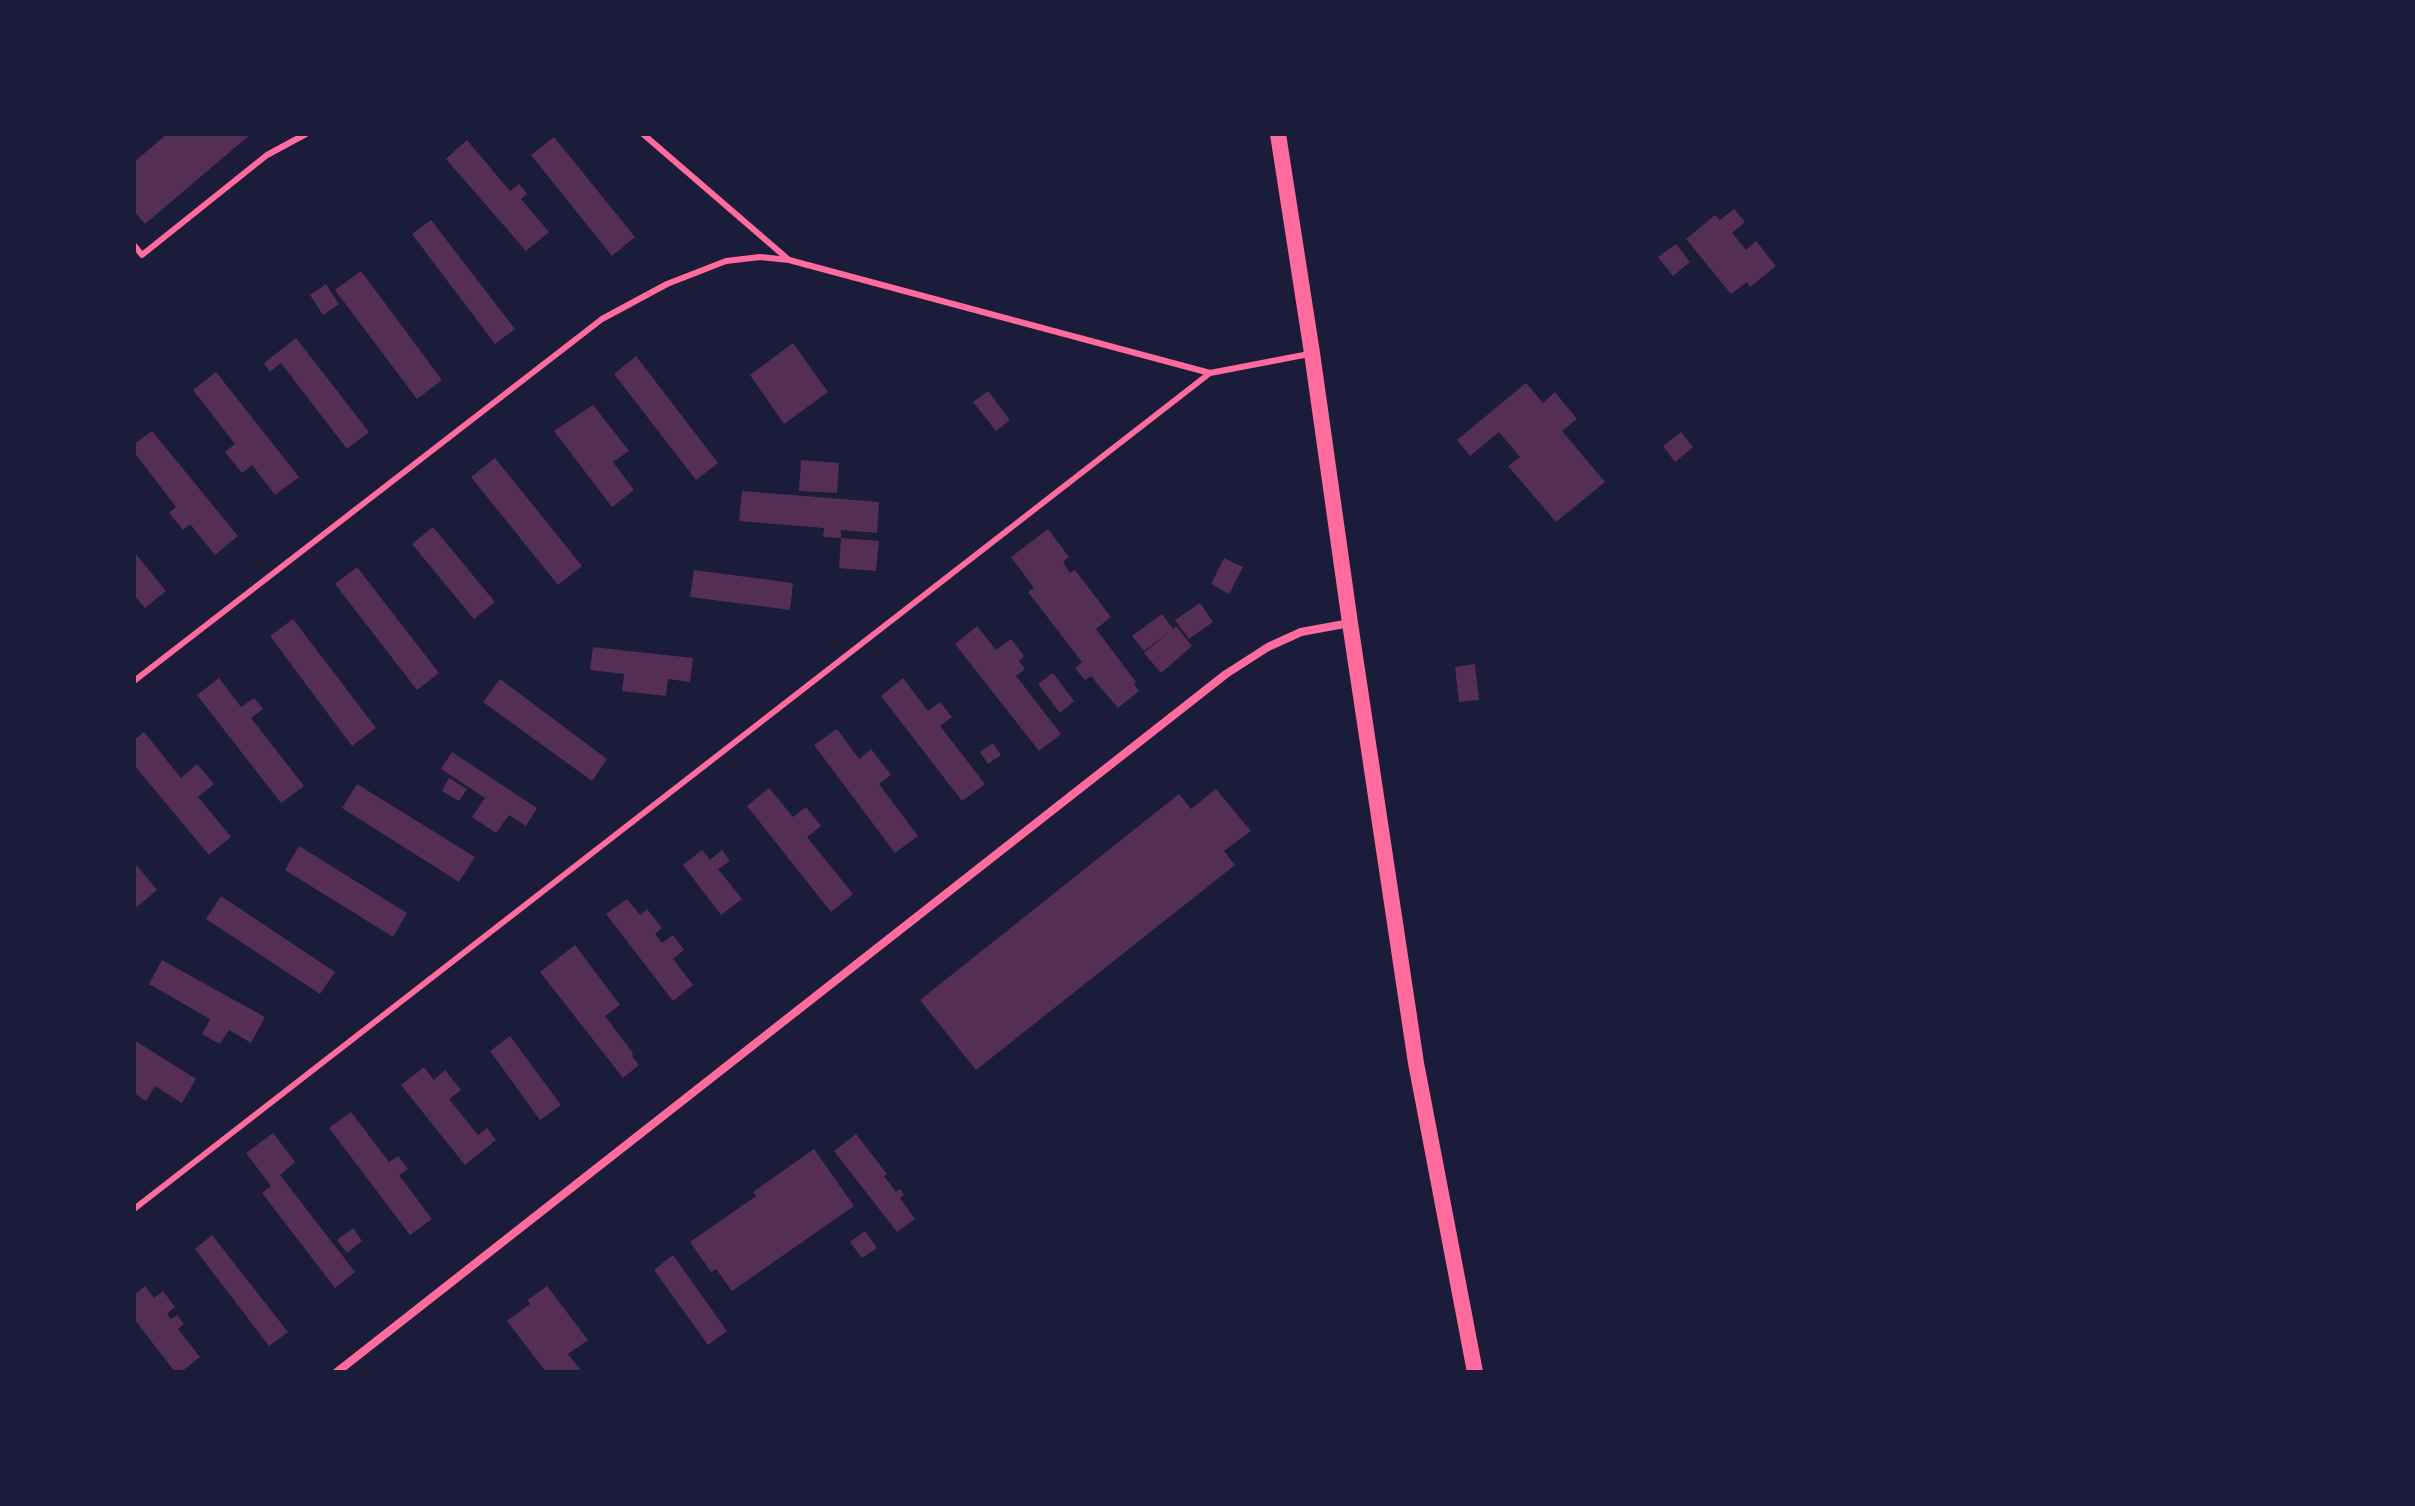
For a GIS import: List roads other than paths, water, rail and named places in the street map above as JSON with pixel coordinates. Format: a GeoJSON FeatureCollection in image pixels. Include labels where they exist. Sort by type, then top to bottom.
{"type":"FeatureCollection","features":[{"type":"Feature","properties":{"kind":"main road"},"geometry":{"type":"LineString","coordinates":[[1278,134],[1416,1063],[1475,1372]]}},
{"type":"Feature","properties":{"kind":"street"},"geometry":{"type":"LineString","coordinates":[[337,1372],[1226,674],[1268,647],[1301,632],[1350,623]]}},
{"type":"Feature","properties":{"kind":"lane"},"geometry":{"type":"LineString","coordinates":[[134,245],[142,255],[267,155],[306,134]]}},
{"type":"Feature","properties":{"kind":"lane"},"geometry":{"type":"LineString","coordinates":[[643,134],[789,260]]}},
{"type":"Feature","properties":{"kind":"lane"},"geometry":{"type":"LineString","coordinates":[[134,681],[602,319],[667,284],[726,261],[760,257],[789,260],[1210,373],[1312,353]]}},
{"type":"Feature","properties":{"kind":"lane"},"geometry":{"type":"LineString","coordinates":[[134,1209],[1210,373]]}}]}
